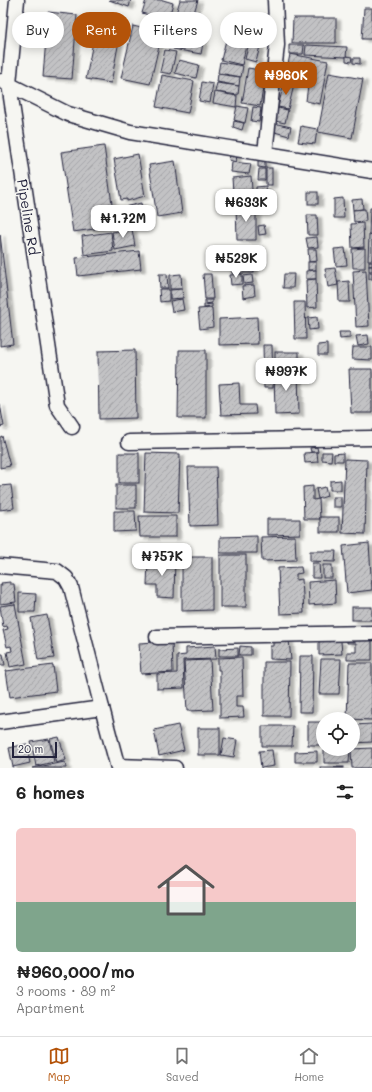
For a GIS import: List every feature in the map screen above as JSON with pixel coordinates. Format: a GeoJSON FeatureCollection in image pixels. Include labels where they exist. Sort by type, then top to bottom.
{"type":"FeatureCollection","features":[{"type":"Feature","properties":{"kind":"street","name":"Pipeline Rd"},"geometry":{"type":"LineString","coordinates":[[17,0],[4,82],[57,405],[72,427]]}},
{"type":"Feature","properties":{"kind":"street"},"geometry":{"type":"LineString","coordinates":[[265,153],[277,45],[275,0]]}},
{"type":"Feature","properties":{"kind":"street"},"geometry":{"type":"LineString","coordinates":[[4,82],[68,114],[130,132],[372,171]]}},
{"type":"Feature","properties":{"kind":"street"},"geometry":{"type":"LineString","coordinates":[[128,442],[372,438]]}},
{"type":"Feature","properties":{"kind":"street"},"geometry":{"type":"LineString","coordinates":[[0,566],[56,571],[66,578],[71,586],[118,767],[174,768]]}},
{"type":"Feature","properties":{"kind":"street"},"geometry":{"type":"LineString","coordinates":[[157,637],[372,633]]}},
{"type":"Feature","properties":{"kind":"street"},"geometry":{"type":"LineString","coordinates":[[0,722],[102,708]]}},
{"type":"Feature","properties":{"kind":"building"},"geometry":{"type":"Polygon","coordinates":[[[109,0],[131,0],[129,7],[109,0]]]}},
{"type":"Feature","properties":{"kind":"building"},"geometry":{"type":"Polygon","coordinates":[[[146,0],[163,0],[173,3],[170,12],[142,12],[146,0]]]}},
{"type":"Feature","properties":{"kind":"building"},"geometry":{"type":"Polygon","coordinates":[[[180,0],[198,0],[194,12],[176,12],[180,0]]]}},
{"type":"Feature","properties":{"kind":"building"},"geometry":{"type":"Polygon","coordinates":[[[364,8],[372,8],[372,39],[362,39],[364,8]]]}},
{"type":"Feature","properties":{"kind":"building"},"geometry":{"type":"Polygon","coordinates":[[[64,14],[72,14],[72,48],[74,48],[72,79],[43,77],[45,48],[64,48],[64,14]]]}},
{"type":"Feature","properties":{"kind":"building"},"geometry":{"type":"Polygon","coordinates":[[[293,18],[336,18],[336,43],[292,43],[293,18]]]}},
{"type":"Feature","properties":{"kind":"building"},"geometry":{"type":"Polygon","coordinates":[[[133,26],[139,27],[139,48],[158,48],[150,84],[121,78],[128,48],[131,48],[131,35],[133,26]]]}},
{"type":"Feature","properties":{"kind":"building"},"geometry":{"type":"Polygon","coordinates":[[[289,45],[304,45],[303,54],[289,54],[289,45]]]}},
{"type":"Feature","properties":{"kind":"building"},"geometry":{"type":"Polygon","coordinates":[[[306,45],[347,47],[346,57],[305,55],[306,45]]]}},
{"type":"Feature","properties":{"kind":"building"},"geometry":{"type":"Polygon","coordinates":[[[92,48],[118,48],[111,83],[86,79],[92,48]]]}},
{"type":"Feature","properties":{"kind":"building"},"geometry":{"type":"Polygon","coordinates":[[[173,48],[202,48],[201,54],[173,48]]]}},
{"type":"Feature","properties":{"kind":"building"},"geometry":{"type":"Polygon","coordinates":[[[224,48],[245,48],[242,65],[221,60],[224,48]]]}},
{"type":"Feature","properties":{"kind":"building"},"geometry":{"type":"Polygon","coordinates":[[[248,48],[260,48],[256,62],[245,59],[248,48]]]}},
{"type":"Feature","properties":{"kind":"building"},"geometry":{"type":"Polygon","coordinates":[[[165,50],[176,52],[171,74],[160,72],[165,50]]]}},
{"type":"Feature","properties":{"kind":"building"},"geometry":{"type":"Polygon","coordinates":[[[290,54],[328,61],[320,104],[306,101],[308,85],[285,81],[290,54]]]}},
{"type":"Feature","properties":{"kind":"building"},"geometry":{"type":"Polygon","coordinates":[[[346,56],[352,57],[351,62],[346,61],[346,56]]]}},
{"type":"Feature","properties":{"kind":"building"},"geometry":{"type":"Polygon","coordinates":[[[353,58],[360,58],[360,64],[353,63],[353,58]]]}},
{"type":"Feature","properties":{"kind":"building"},"geometry":{"type":"Polygon","coordinates":[[[179,60],[199,65],[196,78],[175,73],[179,60]]]}},
{"type":"Feature","properties":{"kind":"building"},"geometry":{"type":"Polygon","coordinates":[[[220,62],[243,66],[241,77],[218,73],[220,62]]]}},
{"type":"Feature","properties":{"kind":"building"},"geometry":{"type":"Polygon","coordinates":[[[248,68],[266,71],[260,106],[242,103],[248,68]]]}},
{"type":"Feature","properties":{"kind":"building"},"geometry":{"type":"Polygon","coordinates":[[[329,73],[363,79],[352,138],[318,132],[329,73]]]}},
{"type":"Feature","properties":{"kind":"building"},"geometry":{"type":"Polygon","coordinates":[[[218,74],[240,77],[239,86],[217,82],[218,74]]]}},
{"type":"Feature","properties":{"kind":"building"},"geometry":{"type":"Polygon","coordinates":[[[162,75],[194,81],[188,113],[156,107],[162,75]]]}},
{"type":"Feature","properties":{"kind":"building"},"geometry":{"type":"Polygon","coordinates":[[[202,82],[213,84],[210,103],[199,101],[202,82]]]}},
{"type":"Feature","properties":{"kind":"building"},"geometry":{"type":"Polygon","coordinates":[[[217,83],[239,86],[238,95],[215,92],[217,83]]]}},
{"type":"Feature","properties":{"kind":"building"},"geometry":{"type":"Polygon","coordinates":[[[284,83],[294,85],[288,109],[278,107],[284,83]]]}},
{"type":"Feature","properties":{"kind":"building"},"geometry":{"type":"Polygon","coordinates":[[[215,92],[237,96],[236,107],[213,103],[215,92]]]}},
{"type":"Feature","properties":{"kind":"building"},"geometry":{"type":"Polygon","coordinates":[[[237,106],[248,108],[245,123],[234,120],[237,106]]]}},
{"type":"Feature","properties":{"kind":"building"},"geometry":{"type":"Polygon","coordinates":[[[253,107],[261,108],[259,122],[251,121],[253,107]]]}},
{"type":"Feature","properties":{"kind":"building"},"geometry":{"type":"Polygon","coordinates":[[[278,108],[288,110],[285,123],[275,121],[278,108]]]}},
{"type":"Feature","properties":{"kind":"building"},"geometry":{"type":"Polygon","coordinates":[[[234,121],[244,123],[242,130],[233,127],[234,121]]]}},
{"type":"Feature","properties":{"kind":"building"},"geometry":{"type":"Polygon","coordinates":[[[273,123],[291,127],[289,136],[271,131],[273,123]]]}},
{"type":"Feature","properties":{"kind":"building"},"geometry":{"type":"Polygon","coordinates":[[[301,126],[317,129],[315,144],[298,142],[301,126]]]}},
{"type":"Feature","properties":{"kind":"building"},"geometry":{"type":"Polygon","coordinates":[[[104,146],[115,226],[73,232],[61,152],[104,146]]]}},
{"type":"Feature","properties":{"kind":"building"},"geometry":{"type":"Polygon","coordinates":[[[138,154],[145,196],[127,201],[127,199],[121,200],[114,159],[138,154]]]}},
{"type":"Feature","properties":{"kind":"building"},"geometry":{"type":"Polygon","coordinates":[[[230,154],[237,155],[236,162],[229,160],[230,154]]]}},
{"type":"Feature","properties":{"kind":"building"},"geometry":{"type":"Polygon","coordinates":[[[258,160],[265,161],[265,168],[258,167],[258,160]]]}},
{"type":"Feature","properties":{"kind":"building"},"geometry":{"type":"Polygon","coordinates":[[[175,161],[182,213],[157,217],[149,165],[175,161]]]}},
{"type":"Feature","properties":{"kind":"building"},"geometry":{"type":"Polygon","coordinates":[[[232,162],[251,164],[249,174],[231,172],[232,162]]]}},
{"type":"Feature","properties":{"kind":"building"},"geometry":{"type":"Polygon","coordinates":[[[266,168],[272,168],[272,185],[266,185],[266,168]]]}},
{"type":"Feature","properties":{"kind":"building"},"geometry":{"type":"Polygon","coordinates":[[[259,169],[265,169],[265,180],[258,180],[259,169]]]}},
{"type":"Feature","properties":{"kind":"building"},"geometry":{"type":"Polygon","coordinates":[[[251,176],[253,204],[234,206],[232,178],[251,176]]]}},
{"type":"Feature","properties":{"kind":"building"},"geometry":{"type":"Polygon","coordinates":[[[266,186],[267,195],[256,196],[256,187],[266,186]]]}},
{"type":"Feature","properties":{"kind":"building"},"geometry":{"type":"Polygon","coordinates":[[[308,192],[318,192],[318,204],[308,204],[308,192]]]}},
{"type":"Feature","properties":{"kind":"building"},"geometry":{"type":"Polygon","coordinates":[[[269,196],[270,205],[257,206],[256,197],[269,196]]]}},
{"type":"Feature","properties":{"kind":"building"},"geometry":{"type":"Polygon","coordinates":[[[343,198],[344,218],[334,218],[334,199],[343,198]]]}},
{"type":"Feature","properties":{"kind":"building"},"geometry":{"type":"Polygon","coordinates":[[[362,199],[363,209],[353,210],[352,200],[362,199]]]}},
{"type":"Feature","properties":{"kind":"building"},"geometry":{"type":"Polygon","coordinates":[[[141,203],[144,219],[127,223],[124,207],[141,203]]]}},
{"type":"Feature","properties":{"kind":"building"},"geometry":{"type":"Polygon","coordinates":[[[256,206],[256,240],[237,240],[236,207],[256,206]]]}},
{"type":"Feature","properties":{"kind":"building"},"geometry":{"type":"Polygon","coordinates":[[[370,208],[372,208],[372,234],[369,234],[370,208]]]}},
{"type":"Feature","properties":{"kind":"building"},"geometry":{"type":"Polygon","coordinates":[[[365,209],[366,221],[354,222],[353,210],[365,209]]]}},
{"type":"Feature","properties":{"kind":"building"},"geometry":{"type":"Polygon","coordinates":[[[307,215],[317,215],[318,235],[308,235],[307,215]]]}},
{"type":"Feature","properties":{"kind":"building"},"geometry":{"type":"Polygon","coordinates":[[[363,223],[364,247],[352,248],[351,224],[363,223]]]}},
{"type":"Feature","properties":{"kind":"building"},"geometry":{"type":"Polygon","coordinates":[[[264,225],[266,234],[259,235],[258,226],[264,225]]]}},
{"type":"Feature","properties":{"kind":"building"},"geometry":{"type":"Polygon","coordinates":[[[132,229],[135,246],[115,250],[112,232],[132,229]]]}},
{"type":"Feature","properties":{"kind":"building"},"geometry":{"type":"Polygon","coordinates":[[[111,232],[113,251],[84,255],[82,236],[111,232]]]}},
{"type":"Feature","properties":{"kind":"building"},"geometry":{"type":"Polygon","coordinates":[[[0,234],[13,344],[0,346],[0,234]]]}},
{"type":"Feature","properties":{"kind":"building"},"geometry":{"type":"Polygon","coordinates":[[[369,235],[372,236],[372,260],[368,260],[369,235]]]}},
{"type":"Feature","properties":{"kind":"building"},"geometry":{"type":"Polygon","coordinates":[[[317,237],[318,247],[308,248],[306,238],[317,237]]]}},
{"type":"Feature","properties":{"kind":"building"},"geometry":{"type":"Polygon","coordinates":[[[345,248],[347,265],[336,266],[334,249],[345,248]]]}},
{"type":"Feature","properties":{"kind":"building"},"geometry":{"type":"Polygon","coordinates":[[[365,248],[365,268],[353,268],[352,249],[365,248]]]}},
{"type":"Feature","properties":{"kind":"building"},"geometry":{"type":"Polygon","coordinates":[[[308,249],[316,249],[317,261],[309,262],[308,249]]]}},
{"type":"Feature","properties":{"kind":"building"},"geometry":{"type":"Polygon","coordinates":[[[139,251],[141,269],[78,276],[76,258],[139,251]]]}},
{"type":"Feature","properties":{"kind":"building"},"geometry":{"type":"Polygon","coordinates":[[[232,251],[254,251],[254,273],[232,273],[232,251]]]}},
{"type":"Feature","properties":{"kind":"building"},"geometry":{"type":"Polygon","coordinates":[[[369,261],[372,261],[372,266],[369,266],[369,261]]]}},
{"type":"Feature","properties":{"kind":"building"},"geometry":{"type":"Polygon","coordinates":[[[308,262],[316,262],[316,270],[308,270],[308,262]]]}},
{"type":"Feature","properties":{"kind":"building"},"geometry":{"type":"Polygon","coordinates":[[[369,266],[372,266],[372,271],[369,271],[369,266]]]}},
{"type":"Feature","properties":{"kind":"building"},"geometry":{"type":"Polygon","coordinates":[[[335,268],[338,285],[328,287],[325,269],[335,268]]]}},
{"type":"Feature","properties":{"kind":"building"},"geometry":{"type":"Polygon","coordinates":[[[316,270],[316,279],[306,279],[306,271],[316,270]]]}},
{"type":"Feature","properties":{"kind":"building"},"geometry":{"type":"Polygon","coordinates":[[[366,270],[369,326],[356,327],[353,271],[366,270]]]}},
{"type":"Feature","properties":{"kind":"building"},"geometry":{"type":"Polygon","coordinates":[[[369,272],[372,272],[372,279],[369,279],[369,272]]]}},
{"type":"Feature","properties":{"kind":"building"},"geometry":{"type":"Polygon","coordinates":[[[159,274],[167,274],[168,288],[160,288],[159,274]]]}},
{"type":"Feature","properties":{"kind":"building"},"geometry":{"type":"Polygon","coordinates":[[[181,274],[182,289],[170,289],[170,275],[181,274]]]}},
{"type":"Feature","properties":{"kind":"building"},"geometry":{"type":"Polygon","coordinates":[[[203,274],[211,274],[213,299],[205,299],[203,274]]]}},
{"type":"Feature","properties":{"kind":"building"},"geometry":{"type":"Polygon","coordinates":[[[242,274],[242,284],[231,285],[230,275],[242,274]]]}},
{"type":"Feature","properties":{"kind":"building"},"geometry":{"type":"Polygon","coordinates":[[[284,274],[294,274],[293,288],[283,288],[284,274]]]}},
{"type":"Feature","properties":{"kind":"building"},"geometry":{"type":"Polygon","coordinates":[[[252,275],[253,283],[244,284],[243,276],[252,275]]]}},
{"type":"Feature","properties":{"kind":"building"},"geometry":{"type":"Polygon","coordinates":[[[316,279],[317,307],[307,308],[306,280],[316,279]]]}},
{"type":"Feature","properties":{"kind":"building"},"geometry":{"type":"Polygon","coordinates":[[[349,281],[350,302],[339,302],[338,282],[349,281]]]}},
{"type":"Feature","properties":{"kind":"building"},"geometry":{"type":"Polygon","coordinates":[[[254,285],[255,296],[243,298],[242,286],[254,285]]]}},
{"type":"Feature","properties":{"kind":"building"},"geometry":{"type":"Polygon","coordinates":[[[159,289],[169,289],[169,301],[160,302],[159,289]]]}},
{"type":"Feature","properties":{"kind":"building"},"geometry":{"type":"Polygon","coordinates":[[[182,289],[183,298],[170,299],[170,290],[182,289]]]}},
{"type":"Feature","properties":{"kind":"building"},"geometry":{"type":"Polygon","coordinates":[[[182,299],[184,310],[172,312],[170,301],[182,299]]]}},
{"type":"Feature","properties":{"kind":"building"},"geometry":{"type":"Polygon","coordinates":[[[205,300],[212,300],[212,303],[205,304],[205,300]]]}},
{"type":"Feature","properties":{"kind":"building"},"geometry":{"type":"Polygon","coordinates":[[[294,302],[305,302],[306,339],[295,339],[294,302]]]}},
{"type":"Feature","properties":{"kind":"building"},"geometry":{"type":"Polygon","coordinates":[[[212,304],[212,307],[204,308],[204,305],[212,304]]]}},
{"type":"Feature","properties":{"kind":"building"},"geometry":{"type":"Polygon","coordinates":[[[212,308],[213,327],[200,329],[198,309],[212,308]]]}},
{"type":"Feature","properties":{"kind":"building"},"geometry":{"type":"Polygon","coordinates":[[[257,317],[258,344],[219,345],[219,319],[257,317]]]}},
{"type":"Feature","properties":{"kind":"building"},"geometry":{"type":"Polygon","coordinates":[[[317,317],[318,329],[309,330],[308,318],[317,317]]]}},
{"type":"Feature","properties":{"kind":"building"},"geometry":{"type":"Polygon","coordinates":[[[339,332],[350,332],[350,338],[340,339],[339,332]]]}},
{"type":"Feature","properties":{"kind":"building"},"geometry":{"type":"Polygon","coordinates":[[[368,335],[369,344],[358,346],[356,336],[368,335]]]}},
{"type":"Feature","properties":{"kind":"building"},"geometry":{"type":"Polygon","coordinates":[[[327,344],[327,355],[318,355],[318,345],[327,344]]]}},
{"type":"Feature","properties":{"kind":"building"},"geometry":{"type":"Polygon","coordinates":[[[263,345],[272,345],[273,388],[264,388],[263,345]]]}},
{"type":"Feature","properties":{"kind":"building"},"geometry":{"type":"Polygon","coordinates":[[[353,347],[372,347],[372,360],[352,359],[353,347]]]}},
{"type":"Feature","properties":{"kind":"building"},"geometry":{"type":"Polygon","coordinates":[[[135,350],[136,418],[99,419],[98,351],[135,350]]]}},
{"type":"Feature","properties":{"kind":"building"},"geometry":{"type":"Polygon","coordinates":[[[179,350],[206,350],[206,418],[178,418],[179,350]]]}},
{"type":"Feature","properties":{"kind":"building"},"geometry":{"type":"Polygon","coordinates":[[[275,352],[299,352],[299,367],[275,367],[275,352]]]}},
{"type":"Feature","properties":{"kind":"building"},"geometry":{"type":"Polygon","coordinates":[[[298,369],[299,414],[275,415],[274,370],[298,369]]]}},
{"type":"Feature","properties":{"kind":"building"},"geometry":{"type":"Polygon","coordinates":[[[349,369],[372,369],[372,413],[351,413],[349,369]]]}},
{"type":"Feature","properties":{"kind":"building"},"geometry":{"type":"Polygon","coordinates":[[[239,383],[240,405],[255,405],[256,414],[221,415],[219,384],[239,383]]]}},
{"type":"Feature","properties":{"kind":"building"},"geometry":{"type":"Polygon","coordinates":[[[0,404],[4,426],[0,427],[0,404]]]}},
{"type":"Feature","properties":{"kind":"building"},"geometry":{"type":"Polygon","coordinates":[[[2,436],[10,466],[0,468],[0,437],[2,436]]]}},
{"type":"Feature","properties":{"kind":"building"},"geometry":{"type":"Polygon","coordinates":[[[317,447],[318,452],[311,452],[310,448],[317,447]]]}},
{"type":"Feature","properties":{"kind":"building"},"geometry":{"type":"Polygon","coordinates":[[[317,452],[318,462],[305,463],[304,453],[317,452]]]}},
{"type":"Feature","properties":{"kind":"building"},"geometry":{"type":"Polygon","coordinates":[[[322,452],[332,452],[331,461],[322,460],[322,452]]]}},
{"type":"Feature","properties":{"kind":"building"},"geometry":{"type":"Polygon","coordinates":[[[119,453],[139,453],[139,483],[119,483],[119,453]]]}},
{"type":"Feature","properties":{"kind":"building"},"geometry":{"type":"Polygon","coordinates":[[[146,453],[180,454],[178,513],[144,512],[146,453]]]}},
{"type":"Feature","properties":{"kind":"building"},"geometry":{"type":"Polygon","coordinates":[[[343,453],[343,461],[334,461],[334,454],[343,453]]]}},
{"type":"Feature","properties":{"kind":"building"},"geometry":{"type":"Polygon","coordinates":[[[345,459],[367,460],[365,534],[342,533],[345,459]]]}},
{"type":"Feature","properties":{"kind":"building"},"geometry":{"type":"Polygon","coordinates":[[[188,467],[216,467],[218,525],[190,526],[188,467]]]}},
{"type":"Feature","properties":{"kind":"building"},"geometry":{"type":"Polygon","coordinates":[[[341,480],[341,490],[330,490],[330,481],[341,480]]]}},
{"type":"Feature","properties":{"kind":"building"},"geometry":{"type":"Polygon","coordinates":[[[11,485],[14,508],[0,510],[0,486],[11,485]]]}},
{"type":"Feature","properties":{"kind":"building"},"geometry":{"type":"Polygon","coordinates":[[[116,485],[136,485],[136,508],[116,508],[116,485]]]}},
{"type":"Feature","properties":{"kind":"building"},"geometry":{"type":"Polygon","coordinates":[[[313,486],[313,500],[319,499],[320,519],[304,519],[303,487],[313,486]]]}},
{"type":"Feature","properties":{"kind":"building"},"geometry":{"type":"Polygon","coordinates":[[[325,487],[327,496],[318,499],[316,489],[325,487]]]}},
{"type":"Feature","properties":{"kind":"building"},"geometry":{"type":"Polygon","coordinates":[[[333,497],[341,497],[341,507],[333,507],[333,497]]]}},
{"type":"Feature","properties":{"kind":"building"},"geometry":{"type":"Polygon","coordinates":[[[114,511],[135,511],[136,531],[114,532],[114,511]]]}},
{"type":"Feature","properties":{"kind":"building"},"geometry":{"type":"Polygon","coordinates":[[[139,516],[176,516],[176,537],[140,537],[139,516]]]}},
{"type":"Feature","properties":{"kind":"building"},"geometry":{"type":"Polygon","coordinates":[[[320,517],[339,517],[339,532],[320,532],[320,517]]]}},
{"type":"Feature","properties":{"kind":"building"},"geometry":{"type":"Polygon","coordinates":[[[267,519],[300,519],[300,534],[267,535],[267,519]]]}},
{"type":"Feature","properties":{"kind":"building"},"geometry":{"type":"Polygon","coordinates":[[[257,536],[257,553],[220,553],[220,537],[257,536]]]}},
{"type":"Feature","properties":{"kind":"building"},"geometry":{"type":"Polygon","coordinates":[[[295,536],[296,560],[262,561],[261,537],[295,536]]]}},
{"type":"Feature","properties":{"kind":"building"},"geometry":{"type":"Polygon","coordinates":[[[369,543],[372,590],[347,593],[343,546],[369,543]]]}},
{"type":"Feature","properties":{"kind":"building"},"geometry":{"type":"Polygon","coordinates":[[[310,551],[336,551],[335,562],[310,561],[310,551]]]}},
{"type":"Feature","properties":{"kind":"building"},"geometry":{"type":"Polygon","coordinates":[[[220,555],[246,555],[246,607],[220,607],[220,555]]]}},
{"type":"Feature","properties":{"kind":"building"},"geometry":{"type":"Polygon","coordinates":[[[182,557],[212,557],[212,610],[182,611],[182,557]]]}},
{"type":"Feature","properties":{"kind":"building"},"geometry":{"type":"Polygon","coordinates":[[[148,559],[175,559],[174,598],[157,597],[157,585],[147,585],[148,559]]]}},
{"type":"Feature","properties":{"kind":"building"},"geometry":{"type":"Polygon","coordinates":[[[312,563],[319,563],[320,578],[312,578],[312,563]]]}},
{"type":"Feature","properties":{"kind":"building"},"geometry":{"type":"Polygon","coordinates":[[[323,565],[332,565],[332,578],[323,578],[323,565]]]}},
{"type":"Feature","properties":{"kind":"building"},"geometry":{"type":"Polygon","coordinates":[[[301,567],[302,573],[296,574],[296,580],[302,579],[304,613],[280,614],[278,568],[301,567]]]}},
{"type":"Feature","properties":{"kind":"building"},"geometry":{"type":"Polygon","coordinates":[[[335,580],[336,603],[309,605],[308,582],[335,580]]]}},
{"type":"Feature","properties":{"kind":"building"},"geometry":{"type":"Polygon","coordinates":[[[10,582],[10,584],[14,584],[16,602],[0,604],[0,585],[2,585],[1,583],[10,582]]]}},
{"type":"Feature","properties":{"kind":"building"},"geometry":{"type":"Polygon","coordinates":[[[19,593],[36,594],[35,612],[19,612],[19,593]]]}},
{"type":"Feature","properties":{"kind":"building"},"geometry":{"type":"Polygon","coordinates":[[[15,604],[26,664],[10,667],[7,652],[12,651],[11,646],[7,647],[3,630],[8,629],[7,626],[3,627],[0,606],[15,604]]]}},
{"type":"Feature","properties":{"kind":"building"},"geometry":{"type":"Polygon","coordinates":[[[352,607],[372,607],[372,620],[352,620],[352,607]]]}},
{"type":"Feature","properties":{"kind":"building"},"geometry":{"type":"Polygon","coordinates":[[[47,615],[54,658],[38,660],[31,618],[47,615]]]}},
{"type":"Feature","properties":{"kind":"building"},"geometry":{"type":"Polygon","coordinates":[[[347,639],[372,639],[372,660],[347,660],[347,652],[356,652],[356,643],[347,643],[347,639]]]}},
{"type":"Feature","properties":{"kind":"building"},"geometry":{"type":"Polygon","coordinates":[[[273,640],[289,640],[291,660],[270,659],[270,646],[273,646],[273,640]]]}},
{"type":"Feature","properties":{"kind":"building"},"geometry":{"type":"Polygon","coordinates":[[[172,641],[173,672],[141,674],[139,643],[172,641]]]}},
{"type":"Feature","properties":{"kind":"building"},"geometry":{"type":"Polygon","coordinates":[[[319,641],[341,641],[342,654],[319,655],[319,641]]]}},
{"type":"Feature","properties":{"kind":"building"},"geometry":{"type":"Polygon","coordinates":[[[215,646],[216,659],[183,660],[184,688],[157,689],[157,674],[177,673],[177,656],[186,655],[186,648],[215,646]]]}},
{"type":"Feature","properties":{"kind":"building"},"geometry":{"type":"Polygon","coordinates":[[[240,646],[251,647],[251,655],[239,655],[240,646]]]}},
{"type":"Feature","properties":{"kind":"building"},"geometry":{"type":"Polygon","coordinates":[[[238,648],[238,656],[219,656],[219,649],[238,648]]]}},
{"type":"Feature","properties":{"kind":"building"},"geometry":{"type":"Polygon","coordinates":[[[0,654],[3,654],[5,665],[0,665],[0,654]]]}},
{"type":"Feature","properties":{"kind":"building"},"geometry":{"type":"Polygon","coordinates":[[[300,656],[313,656],[312,712],[299,712],[300,656]]]}},
{"type":"Feature","properties":{"kind":"building"},"geometry":{"type":"Polygon","coordinates":[[[242,657],[243,696],[236,696],[236,707],[243,707],[244,717],[220,718],[220,670],[218,670],[218,658],[242,657]]]}},
{"type":"Feature","properties":{"kind":"building"},"geometry":{"type":"Polygon","coordinates":[[[321,659],[341,659],[339,694],[319,694],[321,659]]]}},
{"type":"Feature","properties":{"kind":"building"},"geometry":{"type":"Polygon","coordinates":[[[210,660],[213,710],[187,711],[184,661],[210,660]]]}},
{"type":"Feature","properties":{"kind":"building"},"geometry":{"type":"Polygon","coordinates":[[[264,662],[290,662],[289,716],[264,716],[264,662]]]}},
{"type":"Feature","properties":{"kind":"building"},"geometry":{"type":"Polygon","coordinates":[[[349,663],[372,663],[372,720],[360,720],[360,712],[347,712],[349,663]]]}},
{"type":"Feature","properties":{"kind":"building"},"geometry":{"type":"Polygon","coordinates":[[[53,665],[56,691],[10,697],[6,671],[53,665]]]}},
{"type":"Feature","properties":{"kind":"building"},"geometry":{"type":"Polygon","coordinates":[[[308,722],[316,722],[316,745],[308,745],[308,722]]]}},
{"type":"Feature","properties":{"kind":"building"},"geometry":{"type":"Polygon","coordinates":[[[372,724],[372,742],[360,743],[360,725],[372,724]]]}},
{"type":"Feature","properties":{"kind":"building"},"geometry":{"type":"Polygon","coordinates":[[[178,725],[184,750],[159,756],[154,730],[178,725]]]}},
{"type":"Feature","properties":{"kind":"building"},"geometry":{"type":"Polygon","coordinates":[[[262,726],[293,726],[292,746],[262,746],[262,726]]]}},
{"type":"Feature","properties":{"kind":"building"},"geometry":{"type":"Polygon","coordinates":[[[198,728],[220,728],[220,755],[198,755],[198,728]]]}},
{"type":"Feature","properties":{"kind":"building"},"geometry":{"type":"Polygon","coordinates":[[[59,737],[66,760],[56,763],[50,739],[59,737]]]}},
{"type":"Feature","properties":{"kind":"building"},"geometry":{"type":"Polygon","coordinates":[[[224,738],[237,740],[234,757],[221,755],[224,738]]]}},
{"type":"Feature","properties":{"kind":"building"},"geometry":{"type":"Polygon","coordinates":[[[49,739],[54,762],[36,766],[31,742],[49,739]]]}},
{"type":"Feature","properties":{"kind":"building"},"geometry":{"type":"Polygon","coordinates":[[[26,744],[30,763],[13,767],[9,748],[26,744]]]}},
{"type":"Feature","properties":{"kind":"building"},"geometry":{"type":"Polygon","coordinates":[[[372,748],[372,768],[352,768],[351,756],[360,756],[360,749],[372,748]]]}},
{"type":"Feature","properties":{"kind":"building"},"geometry":{"type":"Polygon","coordinates":[[[272,750],[274,766],[261,768],[259,751],[272,750]]]}},
{"type":"Feature","properties":{"kind":"building"},"geometry":{"type":"Polygon","coordinates":[[[316,751],[317,762],[295,762],[295,752],[316,751]]]}},
{"type":"Feature","properties":{"kind":"building"},"geometry":{"type":"Polygon","coordinates":[[[324,756],[350,756],[349,763],[324,763],[324,756]]]}},
{"type":"Feature","properties":{"kind":"building"},"geometry":{"type":"Polygon","coordinates":[[[65,762],[66,768],[32,768],[65,762]]]}},
{"type":"Feature","properties":{"kind":"building"},"geometry":{"type":"Polygon","coordinates":[[[344,767],[344,768],[320,768],[344,767]]]}}]}
